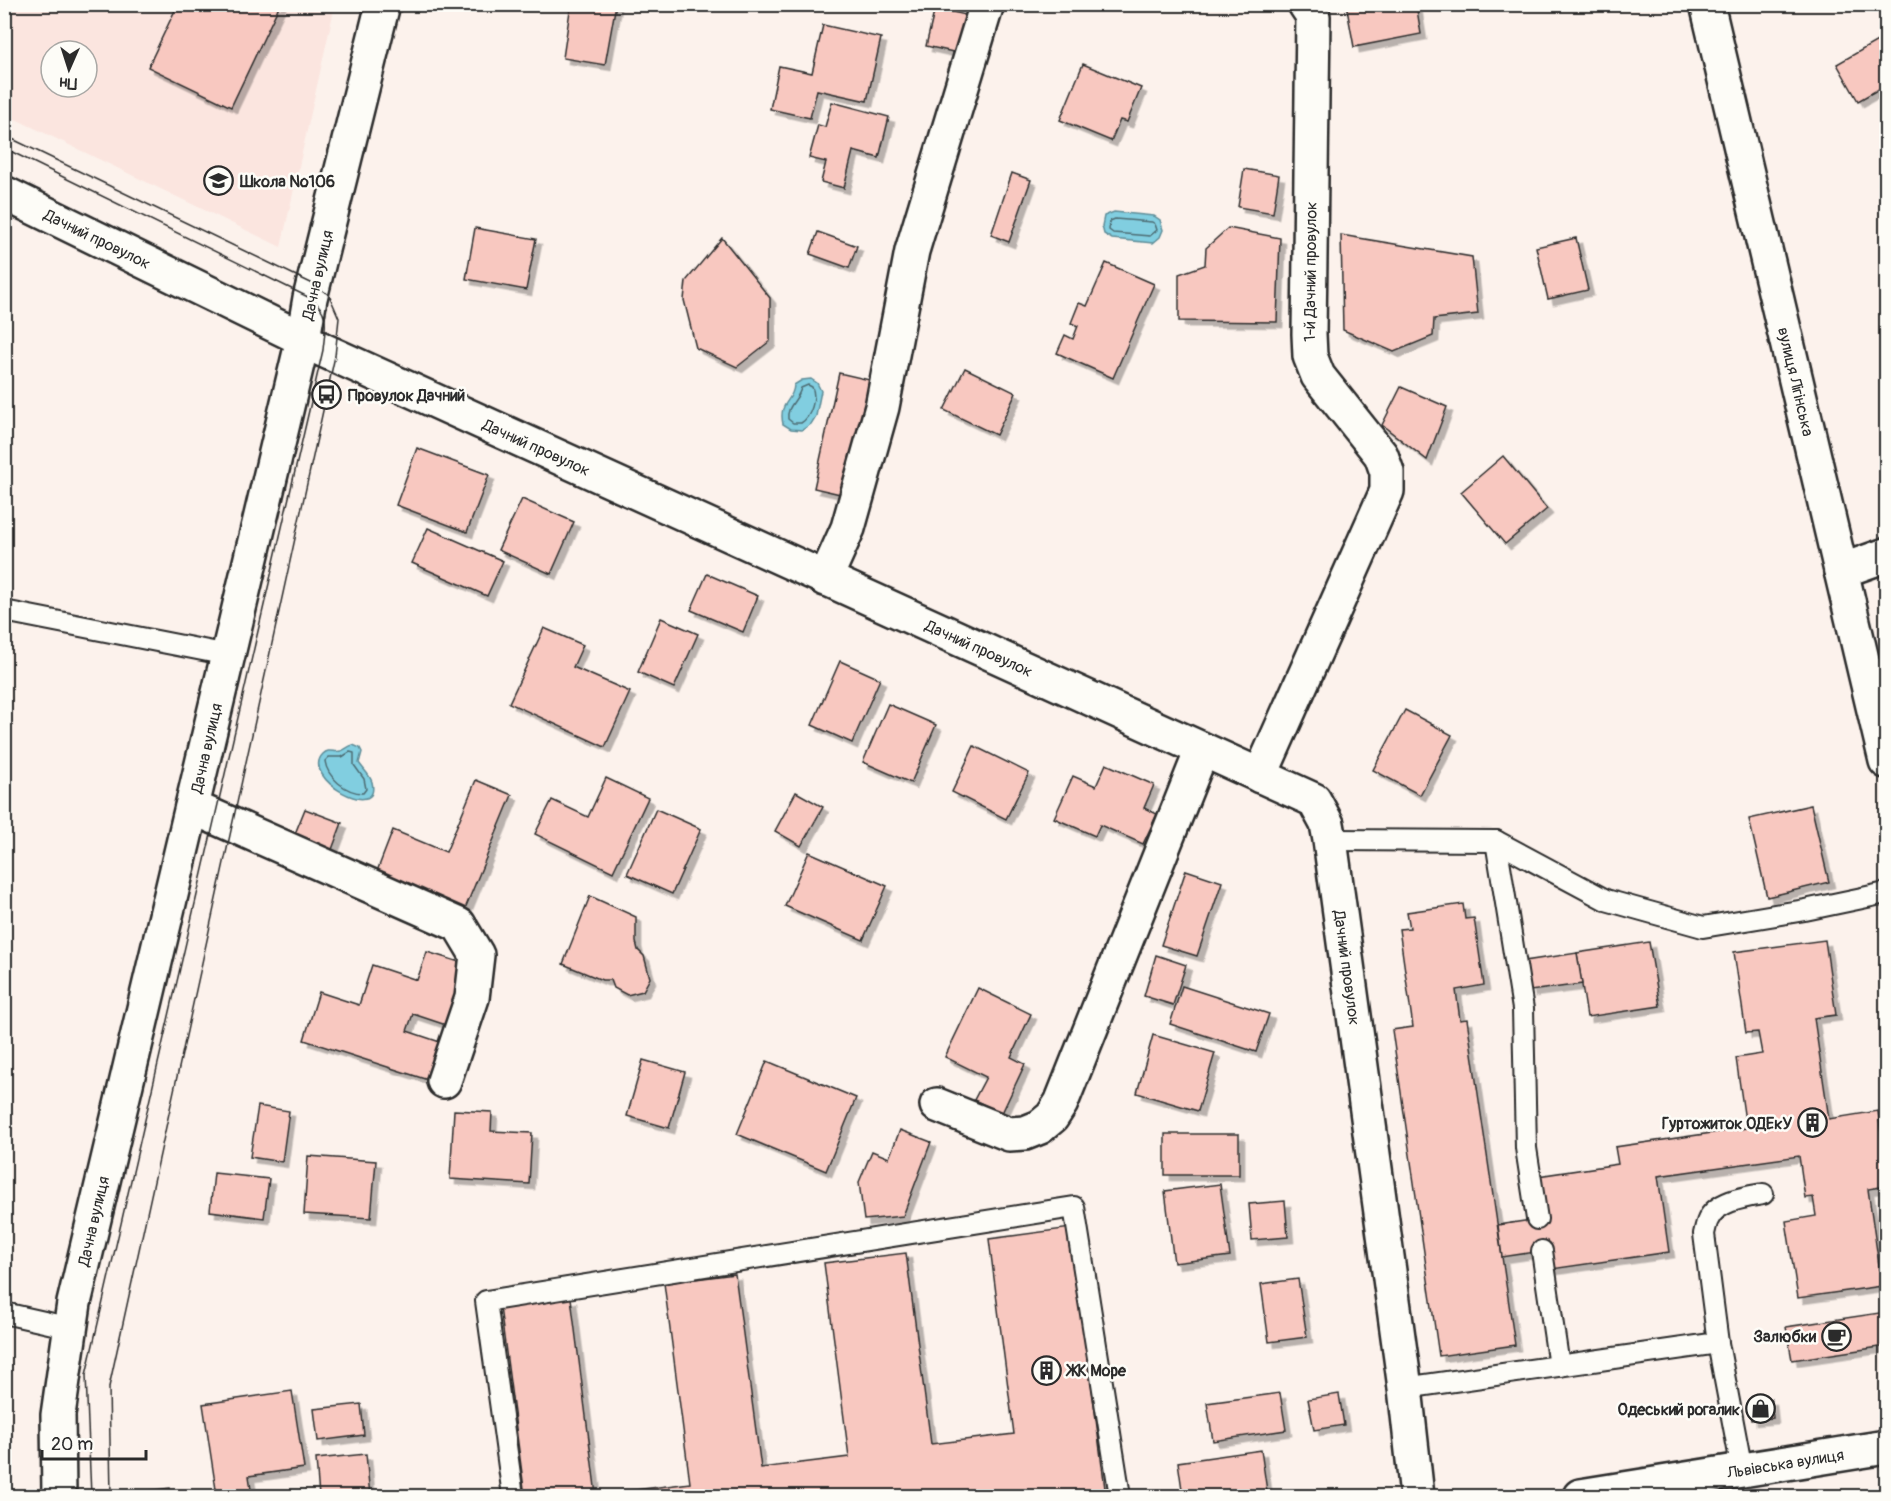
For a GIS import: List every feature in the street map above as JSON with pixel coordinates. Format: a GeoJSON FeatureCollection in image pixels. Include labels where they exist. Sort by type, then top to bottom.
{"type":"FeatureCollection","features":[{"type":"Feature","properties":{"kind":"street","name":"Дачна вулиця"},"geometry":{"type":"LineString","coordinates":[[58,1497],[58,1415],[74,1303],[303,339],[310,298],[382,4]]}},
{"type":"Feature","properties":{"kind":"street"},"geometry":{"type":"LineString","coordinates":[[825,579],[848,528],[882,407],[912,251],[987,4]]}},
{"type":"Feature","properties":{"kind":"street","name":"1-й Дачний провулок"},"geometry":{"type":"LineString","coordinates":[[1260,776],[1387,491],[1387,472],[1380,455],[1318,376],[1310,356],[1313,16],[1305,4]]}},
{"type":"Feature","properties":{"kind":"street","name":"вулиця Лігінська"},"geometry":{"type":"LineString","coordinates":[[1707,4],[1840,571],[1879,699],[1887,761]]}},
{"type":"Feature","properties":{"kind":"street","name":"Дачний провулок"},"geometry":{"type":"LineString","coordinates":[[4,193],[323,350],[1314,800],[1327,824],[1330,840],[1405,1388],[1417,1497]]}},
{"type":"Feature","properties":{"kind":"street"},"geometry":{"type":"LineString","coordinates":[[1840,571],[1887,555]]}},
{"type":"Feature","properties":{"kind":"street"},"geometry":{"type":"LineString","coordinates":[[937,1105],[1009,1134],[1025,1133],[1040,1127],[1052,1117],[1061,1103],[1202,750]]}},
{"type":"Feature","properties":{"kind":"street"},"geometry":{"type":"LineString","coordinates":[[192,807],[459,925],[477,955],[471,998],[444,1081]]}},
{"type":"Feature","properties":{"kind":"street","name":"Львівська вулиця"},"geometry":{"type":"LineString","coordinates":[[1580,1497],[1887,1447]]}},
{"type":"Feature","properties":{"kind":"lane"},"geometry":{"type":"LineString","coordinates":[[4,611],[228,655]]}},
{"type":"Feature","properties":{"kind":"lane"},"geometry":{"type":"LineString","coordinates":[[1330,840],[1496,841],[1606,900],[1703,927],[1805,910],[1887,893]]}},
{"type":"Feature","properties":{"kind":"lane"},"geometry":{"type":"LineString","coordinates":[[1496,841],[1523,1009],[1526,1149],[1537,1219]]}},
{"type":"Feature","properties":{"kind":"lane"},"geometry":{"type":"LineString","coordinates":[[1742,1470],[1718,1343],[1704,1234],[1708,1218],[1724,1204],[1743,1197],[1763,1194]]}},
{"type":"Feature","properties":{"kind":"lane"},"geometry":{"type":"LineString","coordinates":[[513,1497],[486,1301],[1074,1207],[1120,1497]]}},
{"type":"Feature","properties":{"kind":"lane"},"geometry":{"type":"LineString","coordinates":[[1542,1251],[1559,1365]]}},
{"type":"Feature","properties":{"kind":"lane"},"geometry":{"type":"LineString","coordinates":[[4,1313],[71,1328]]}},
{"type":"Feature","properties":{"kind":"lane"},"geometry":{"type":"LineString","coordinates":[[1405,1388],[1718,1343]]}},
{"type":"Feature","properties":{"kind":"shaded area","name":"Школа №106"},"geometry":{"type":"Polygon","coordinates":[[[4,5],[335,5],[281,247],[5,114],[4,5]]]}},
{"type":"Feature","properties":{"kind":"water"},"geometry":{"type":"Polygon","coordinates":[[[1114,212],[1154,216],[1160,220],[1163,230],[1160,237],[1153,243],[1112,239],[1104,234],[1102,226],[1104,216],[1114,212]]]}},
{"type":"Feature","properties":{"kind":"water"},"geometry":{"type":"Polygon","coordinates":[[[811,379],[817,383],[821,391],[816,416],[811,424],[802,430],[791,429],[783,424],[784,406],[794,385],[802,380],[811,379]]]}},
{"type":"Feature","properties":{"kind":"water"},"geometry":{"type":"Polygon","coordinates":[[[353,745],[360,748],[362,752],[359,763],[372,782],[372,794],[365,798],[342,792],[331,784],[322,774],[319,764],[325,752],[341,751],[353,745]]]}},
{"type":"Feature","properties":{"kind":"building"},"geometry":{"type":"Polygon","coordinates":[[[178,4],[280,4],[231,107],[148,67],[178,4]]]}},
{"type":"Feature","properties":{"kind":"building"},"geometry":{"type":"Polygon","coordinates":[[[571,4],[616,4],[605,65],[563,58],[571,4]]]}},
{"type":"Feature","properties":{"kind":"building"},"geometry":{"type":"Polygon","coordinates":[[[1346,4],[1416,4],[1421,34],[1354,47],[1346,4]]]}},
{"type":"Feature","properties":{"kind":"building"},"geometry":{"type":"Polygon","coordinates":[[[935,8],[966,15],[958,53],[926,46],[935,8]]]}},
{"type":"Feature","properties":{"kind":"building"},"geometry":{"type":"Polygon","coordinates":[[[823,25],[881,38],[867,101],[817,90],[810,118],[770,109],[779,66],[812,73],[823,25]]]}},
{"type":"Feature","properties":{"kind":"building"},"geometry":{"type":"Polygon","coordinates":[[[1886,36],[1886,85],[1858,101],[1837,64],[1886,36]]]}},
{"type":"Feature","properties":{"kind":"building"},"geometry":{"type":"Polygon","coordinates":[[[1083,64],[1141,88],[1127,122],[1120,120],[1111,141],[1060,120],[1083,64]]]}},
{"type":"Feature","properties":{"kind":"building"},"geometry":{"type":"Polygon","coordinates":[[[832,102],[889,117],[879,158],[853,151],[844,188],[821,182],[826,162],[809,158],[818,125],[825,127],[832,102]]]}},
{"type":"Feature","properties":{"kind":"building"},"geometry":{"type":"Polygon","coordinates":[[[1886,145],[1886,171],[1879,147],[1886,145]]]}},
{"type":"Feature","properties":{"kind":"building"},"geometry":{"type":"Polygon","coordinates":[[[1244,169],[1279,175],[1273,213],[1238,207],[1244,169]]]}},
{"type":"Feature","properties":{"kind":"building"},"geometry":{"type":"Polygon","coordinates":[[[1012,173],[1031,180],[1009,242],[991,235],[1012,173]]]}},
{"type":"Feature","properties":{"kind":"building"},"geometry":{"type":"Polygon","coordinates":[[[475,228],[536,239],[526,290],[466,279],[475,228]]]}},
{"type":"Feature","properties":{"kind":"building"},"geometry":{"type":"Polygon","coordinates":[[[1228,228],[1280,238],[1277,322],[1179,321],[1179,274],[1205,265],[1206,248],[1228,228]]]}},
{"type":"Feature","properties":{"kind":"building"},"geometry":{"type":"Polygon","coordinates":[[[818,232],[857,246],[849,268],[810,254],[818,232]]]}},
{"type":"Feature","properties":{"kind":"building"},"geometry":{"type":"Polygon","coordinates":[[[1341,235],[1472,257],[1478,314],[1434,319],[1433,336],[1394,352],[1343,330],[1341,235]]]}},
{"type":"Feature","properties":{"kind":"building"},"geometry":{"type":"Polygon","coordinates":[[[722,238],[770,298],[770,341],[737,367],[696,348],[684,300],[686,281],[722,238]]]}},
{"type":"Feature","properties":{"kind":"building"},"geometry":{"type":"Polygon","coordinates":[[[1576,238],[1588,290],[1548,299],[1536,247],[1576,238]]]}},
{"type":"Feature","properties":{"kind":"building"},"geometry":{"type":"Polygon","coordinates":[[[1106,263],[1154,284],[1113,378],[1057,353],[1065,335],[1073,339],[1078,326],[1071,323],[1079,303],[1087,306],[1106,263]]]}},
{"type":"Feature","properties":{"kind":"building"},"geometry":{"type":"Polygon","coordinates":[[[965,368],[1016,393],[996,435],[944,410],[965,368]]]}},
{"type":"Feature","properties":{"kind":"building"},"geometry":{"type":"Polygon","coordinates":[[[839,373],[874,381],[849,496],[814,488],[839,373]]]}},
{"type":"Feature","properties":{"kind":"building"},"geometry":{"type":"Polygon","coordinates":[[[1401,387],[1447,407],[1427,460],[1382,425],[1401,387]]]}},
{"type":"Feature","properties":{"kind":"building"},"geometry":{"type":"Polygon","coordinates":[[[417,448],[489,475],[467,532],[396,505],[417,448]]]}},
{"type":"Feature","properties":{"kind":"building"},"geometry":{"type":"Polygon","coordinates":[[[1503,456],[1547,509],[1505,544],[1461,492],[1503,456]]]}},
{"type":"Feature","properties":{"kind":"building"},"geometry":{"type":"Polygon","coordinates":[[[522,499],[574,522],[551,574],[498,550],[522,499]]]}},
{"type":"Feature","properties":{"kind":"building"},"geometry":{"type":"Polygon","coordinates":[[[428,528],[503,561],[487,596],[412,563],[428,528]]]}},
{"type":"Feature","properties":{"kind":"building"},"geometry":{"type":"Polygon","coordinates":[[[707,574],[758,596],[743,632],[691,610],[707,574]]]}},
{"type":"Feature","properties":{"kind":"building"},"geometry":{"type":"Polygon","coordinates":[[[661,618],[698,634],[674,688],[638,672],[661,618]]]}},
{"type":"Feature","properties":{"kind":"building"},"geometry":{"type":"Polygon","coordinates":[[[544,628],[583,645],[573,667],[630,692],[605,747],[509,703],[544,628]]]}},
{"type":"Feature","properties":{"kind":"building"},"geometry":{"type":"Polygon","coordinates":[[[840,661],[880,679],[852,743],[812,725],[840,661]]]}},
{"type":"Feature","properties":{"kind":"building"},"geometry":{"type":"Polygon","coordinates":[[[888,704],[936,725],[911,783],[863,762],[888,704]]]}},
{"type":"Feature","properties":{"kind":"building"},"geometry":{"type":"Polygon","coordinates":[[[1405,710],[1452,735],[1420,795],[1373,770],[1405,710]]]}},
{"type":"Feature","properties":{"kind":"building"},"geometry":{"type":"Polygon","coordinates":[[[974,746],[1029,773],[1006,819],[952,792],[974,746]]]}},
{"type":"Feature","properties":{"kind":"building"},"geometry":{"type":"Polygon","coordinates":[[[1106,764],[1154,785],[1144,808],[1157,814],[1143,844],[1100,825],[1095,836],[1054,818],[1073,776],[1096,786],[1106,764]]]}},
{"type":"Feature","properties":{"kind":"building"},"geometry":{"type":"Polygon","coordinates":[[[606,778],[648,798],[613,872],[535,834],[552,800],[588,817],[606,778]]]}},
{"type":"Feature","properties":{"kind":"building"},"geometry":{"type":"Polygon","coordinates":[[[476,780],[512,795],[462,916],[374,879],[393,830],[446,852],[476,780]]]}},
{"type":"Feature","properties":{"kind":"building"},"geometry":{"type":"Polygon","coordinates":[[[796,792],[823,807],[801,846],[775,831],[796,792]]]}},
{"type":"Feature","properties":{"kind":"building"},"geometry":{"type":"Polygon","coordinates":[[[1811,805],[1829,882],[1767,897],[1749,819],[1811,805]]]}},
{"type":"Feature","properties":{"kind":"building"},"geometry":{"type":"Polygon","coordinates":[[[305,809],[342,823],[328,860],[290,846],[305,809]]]}},
{"type":"Feature","properties":{"kind":"building"},"geometry":{"type":"Polygon","coordinates":[[[656,809],[701,829],[672,894],[627,874],[656,809]]]}},
{"type":"Feature","properties":{"kind":"building"},"geometry":{"type":"Polygon","coordinates":[[[809,852],[887,886],[863,940],[785,906],[809,852]]]}},
{"type":"Feature","properties":{"kind":"building"},"geometry":{"type":"Polygon","coordinates":[[[1186,870],[1222,882],[1197,956],[1161,945],[1186,870]]]}},
{"type":"Feature","properties":{"kind":"building"},"geometry":{"type":"Polygon","coordinates":[[[590,896],[636,917],[636,942],[638,950],[644,956],[650,978],[643,991],[627,995],[614,988],[611,980],[602,980],[563,964],[590,896]]]}},
{"type":"Feature","properties":{"kind":"building"},"geometry":{"type":"Polygon","coordinates":[[[1463,904],[1465,919],[1474,918],[1484,985],[1456,990],[1460,1020],[1467,1019],[1515,1345],[1439,1356],[1392,1030],[1413,1027],[1399,929],[1410,928],[1407,912],[1463,904]]]}},
{"type":"Feature","properties":{"kind":"building","name":"Гуртожиток ОДЕкУ"},"geometry":{"type":"Polygon","coordinates":[[[1825,940],[1836,1015],[1814,1018],[1829,1119],[1878,1111],[1886,1186],[1868,1189],[1882,1286],[1798,1298],[1786,1221],[1816,1216],[1813,1197],[1805,1198],[1799,1156],[1658,1176],[1669,1252],[1552,1269],[1549,1250],[1502,1257],[1498,1225],[1544,1218],[1538,1176],[1618,1164],[1615,1147],[1746,1128],[1736,1058],[1762,1054],[1758,1032],[1746,1033],[1734,952],[1825,940]]]}},
{"type":"Feature","properties":{"kind":"building"},"geometry":{"type":"Polygon","coordinates":[[[1649,942],[1660,1006],[1587,1017],[1577,953],[1649,942]]]}},
{"type":"Feature","properties":{"kind":"building"},"geometry":{"type":"Polygon","coordinates":[[[427,952],[466,964],[446,1025],[413,1014],[407,1031],[443,1043],[431,1081],[304,1040],[319,992],[359,1005],[372,965],[417,980],[427,952]]]}},
{"type":"Feature","properties":{"kind":"building"},"geometry":{"type":"Polygon","coordinates":[[[1577,953],[1582,984],[1530,991],[1525,961],[1577,953]]]}},
{"type":"Feature","properties":{"kind":"building"},"geometry":{"type":"Polygon","coordinates":[[[1156,955],[1186,965],[1173,1005],[1144,996],[1156,955]]]}},
{"type":"Feature","properties":{"kind":"building"},"geometry":{"type":"Polygon","coordinates":[[[1182,986],[1269,1014],[1256,1052],[1170,1024],[1182,986]]]}},
{"type":"Feature","properties":{"kind":"building"},"geometry":{"type":"Polygon","coordinates":[[[978,988],[1031,1014],[1011,1057],[1025,1064],[1002,1113],[974,1100],[986,1077],[945,1057],[978,988]]]}},
{"type":"Feature","properties":{"kind":"building"},"geometry":{"type":"Polygon","coordinates":[[[1153,1035],[1215,1053],[1198,1111],[1137,1093],[1153,1035]]]}},
{"type":"Feature","properties":{"kind":"building"},"geometry":{"type":"Polygon","coordinates":[[[643,1060],[685,1072],[669,1128],[627,1116],[643,1060]]]}},
{"type":"Feature","properties":{"kind":"building"},"geometry":{"type":"Polygon","coordinates":[[[767,1061],[856,1098],[826,1171],[737,1134],[767,1061]]]}},
{"type":"Feature","properties":{"kind":"building"},"geometry":{"type":"Polygon","coordinates":[[[258,1106],[289,1111],[282,1162],[250,1157],[258,1106]]]}},
{"type":"Feature","properties":{"kind":"building"},"geometry":{"type":"Polygon","coordinates":[[[454,1110],[492,1112],[491,1131],[532,1133],[529,1184],[450,1179],[454,1110]]]}},
{"type":"Feature","properties":{"kind":"building"},"geometry":{"type":"Polygon","coordinates":[[[900,1130],[931,1142],[903,1216],[864,1220],[859,1182],[872,1151],[889,1158],[900,1130]]]}},
{"type":"Feature","properties":{"kind":"building"},"geometry":{"type":"Polygon","coordinates":[[[1165,1134],[1239,1134],[1239,1175],[1165,1175],[1165,1134]]]}},
{"type":"Feature","properties":{"kind":"building"},"geometry":{"type":"Polygon","coordinates":[[[308,1156],[376,1161],[371,1218],[304,1214],[308,1156]]]}},
{"type":"Feature","properties":{"kind":"building"},"geometry":{"type":"Polygon","coordinates":[[[214,1173],[269,1179],[264,1218],[210,1211],[214,1173]]]}},
{"type":"Feature","properties":{"kind":"building"},"geometry":{"type":"Polygon","coordinates":[[[1220,1184],[1230,1256],[1174,1263],[1165,1191],[1220,1184]]]}},
{"type":"Feature","properties":{"kind":"building"},"geometry":{"type":"Polygon","coordinates":[[[1285,1201],[1288,1237],[1252,1240],[1249,1204],[1285,1201]]]}},
{"type":"Feature","properties":{"kind":"building","name":"ЖК Море"},"geometry":{"type":"Polygon","coordinates":[[[1071,1228],[1106,1496],[525,1496],[500,1307],[571,1298],[596,1495],[690,1483],[664,1283],[735,1274],[761,1468],[849,1457],[824,1263],[906,1253],[931,1444],[1014,1434],[989,1239],[1071,1228]]]}},
{"type":"Feature","properties":{"kind":"building"},"geometry":{"type":"Polygon","coordinates":[[[1298,1279],[1307,1337],[1269,1342],[1261,1284],[1298,1279]]]}},
{"type":"Feature","properties":{"kind":"building","name":"Залюбки"},"geometry":{"type":"Polygon","coordinates":[[[1886,1312],[1886,1346],[1792,1360],[1786,1327],[1886,1312]]]}},
{"type":"Feature","properties":{"kind":"building"},"geometry":{"type":"Polygon","coordinates":[[[292,1391],[304,1468],[249,1476],[252,1496],[217,1496],[203,1404],[292,1391]]]}},
{"type":"Feature","properties":{"kind":"building"},"geometry":{"type":"Polygon","coordinates":[[[1280,1393],[1286,1430],[1213,1441],[1207,1403],[1280,1393]]]}},
{"type":"Feature","properties":{"kind":"building"},"geometry":{"type":"Polygon","coordinates":[[[1339,1394],[1344,1425],[1314,1430],[1308,1399],[1339,1394]]]}},
{"type":"Feature","properties":{"kind":"building","name":"Одеський рогалик"},"geometry":{"type":"Polygon","coordinates":[[[1771,1399],[1773,1418],[1751,1420],[1749,1401],[1771,1399]]]}},
{"type":"Feature","properties":{"kind":"building"},"geometry":{"type":"Polygon","coordinates":[[[361,1404],[364,1435],[318,1441],[314,1409],[361,1404]]]}},
{"type":"Feature","properties":{"kind":"building"},"geometry":{"type":"Polygon","coordinates":[[[1261,1450],[1267,1491],[1230,1496],[1183,1496],[1178,1462],[1261,1450]]]}},
{"type":"Feature","properties":{"kind":"building"},"geometry":{"type":"Polygon","coordinates":[[[366,1454],[370,1496],[319,1496],[316,1459],[366,1454]]]}},
{"type":"Feature","properties":{"kind":"building"},"geometry":{"type":"Polygon","coordinates":[[[170,1488],[171,1496],[132,1496],[132,1493],[170,1488]]]}},
{"type":"Feature","properties":{"kind":"tram line"},"geometry":{"type":"LineString","coordinates":[[4,135],[313,284],[329,295],[339,318],[335,356],[109,1387],[111,1496]]}},
{"type":"Feature","properties":{"kind":"tram line"},"geometry":{"type":"LineString","coordinates":[[4,148],[310,298],[321,309],[325,321],[323,350],[86,1375],[91,1496]]}},
{"type":"Feature","properties":{"kind":"place","name":"Школа №106"},"geometry":{"type":"Point","coordinates":[219,181]}},
{"type":"Feature","properties":{"kind":"place","name":"Провулок Дачний"},"geometry":{"type":"Point","coordinates":[327,395]}},
{"type":"Feature","properties":{"kind":"place","name":"Гуртожиток ОДЕкУ"},"geometry":{"type":"Point","coordinates":[1813,1123]}},
{"type":"Feature","properties":{"kind":"place","name":"Залюбки"},"geometry":{"type":"Point","coordinates":[1837,1336]}},
{"type":"Feature","properties":{"kind":"place","name":"ЖК Море"},"geometry":{"type":"Point","coordinates":[1047,1370]}},
{"type":"Feature","properties":{"kind":"place","name":"Одеський рогалик"},"geometry":{"type":"Point","coordinates":[1761,1409]}}]}
